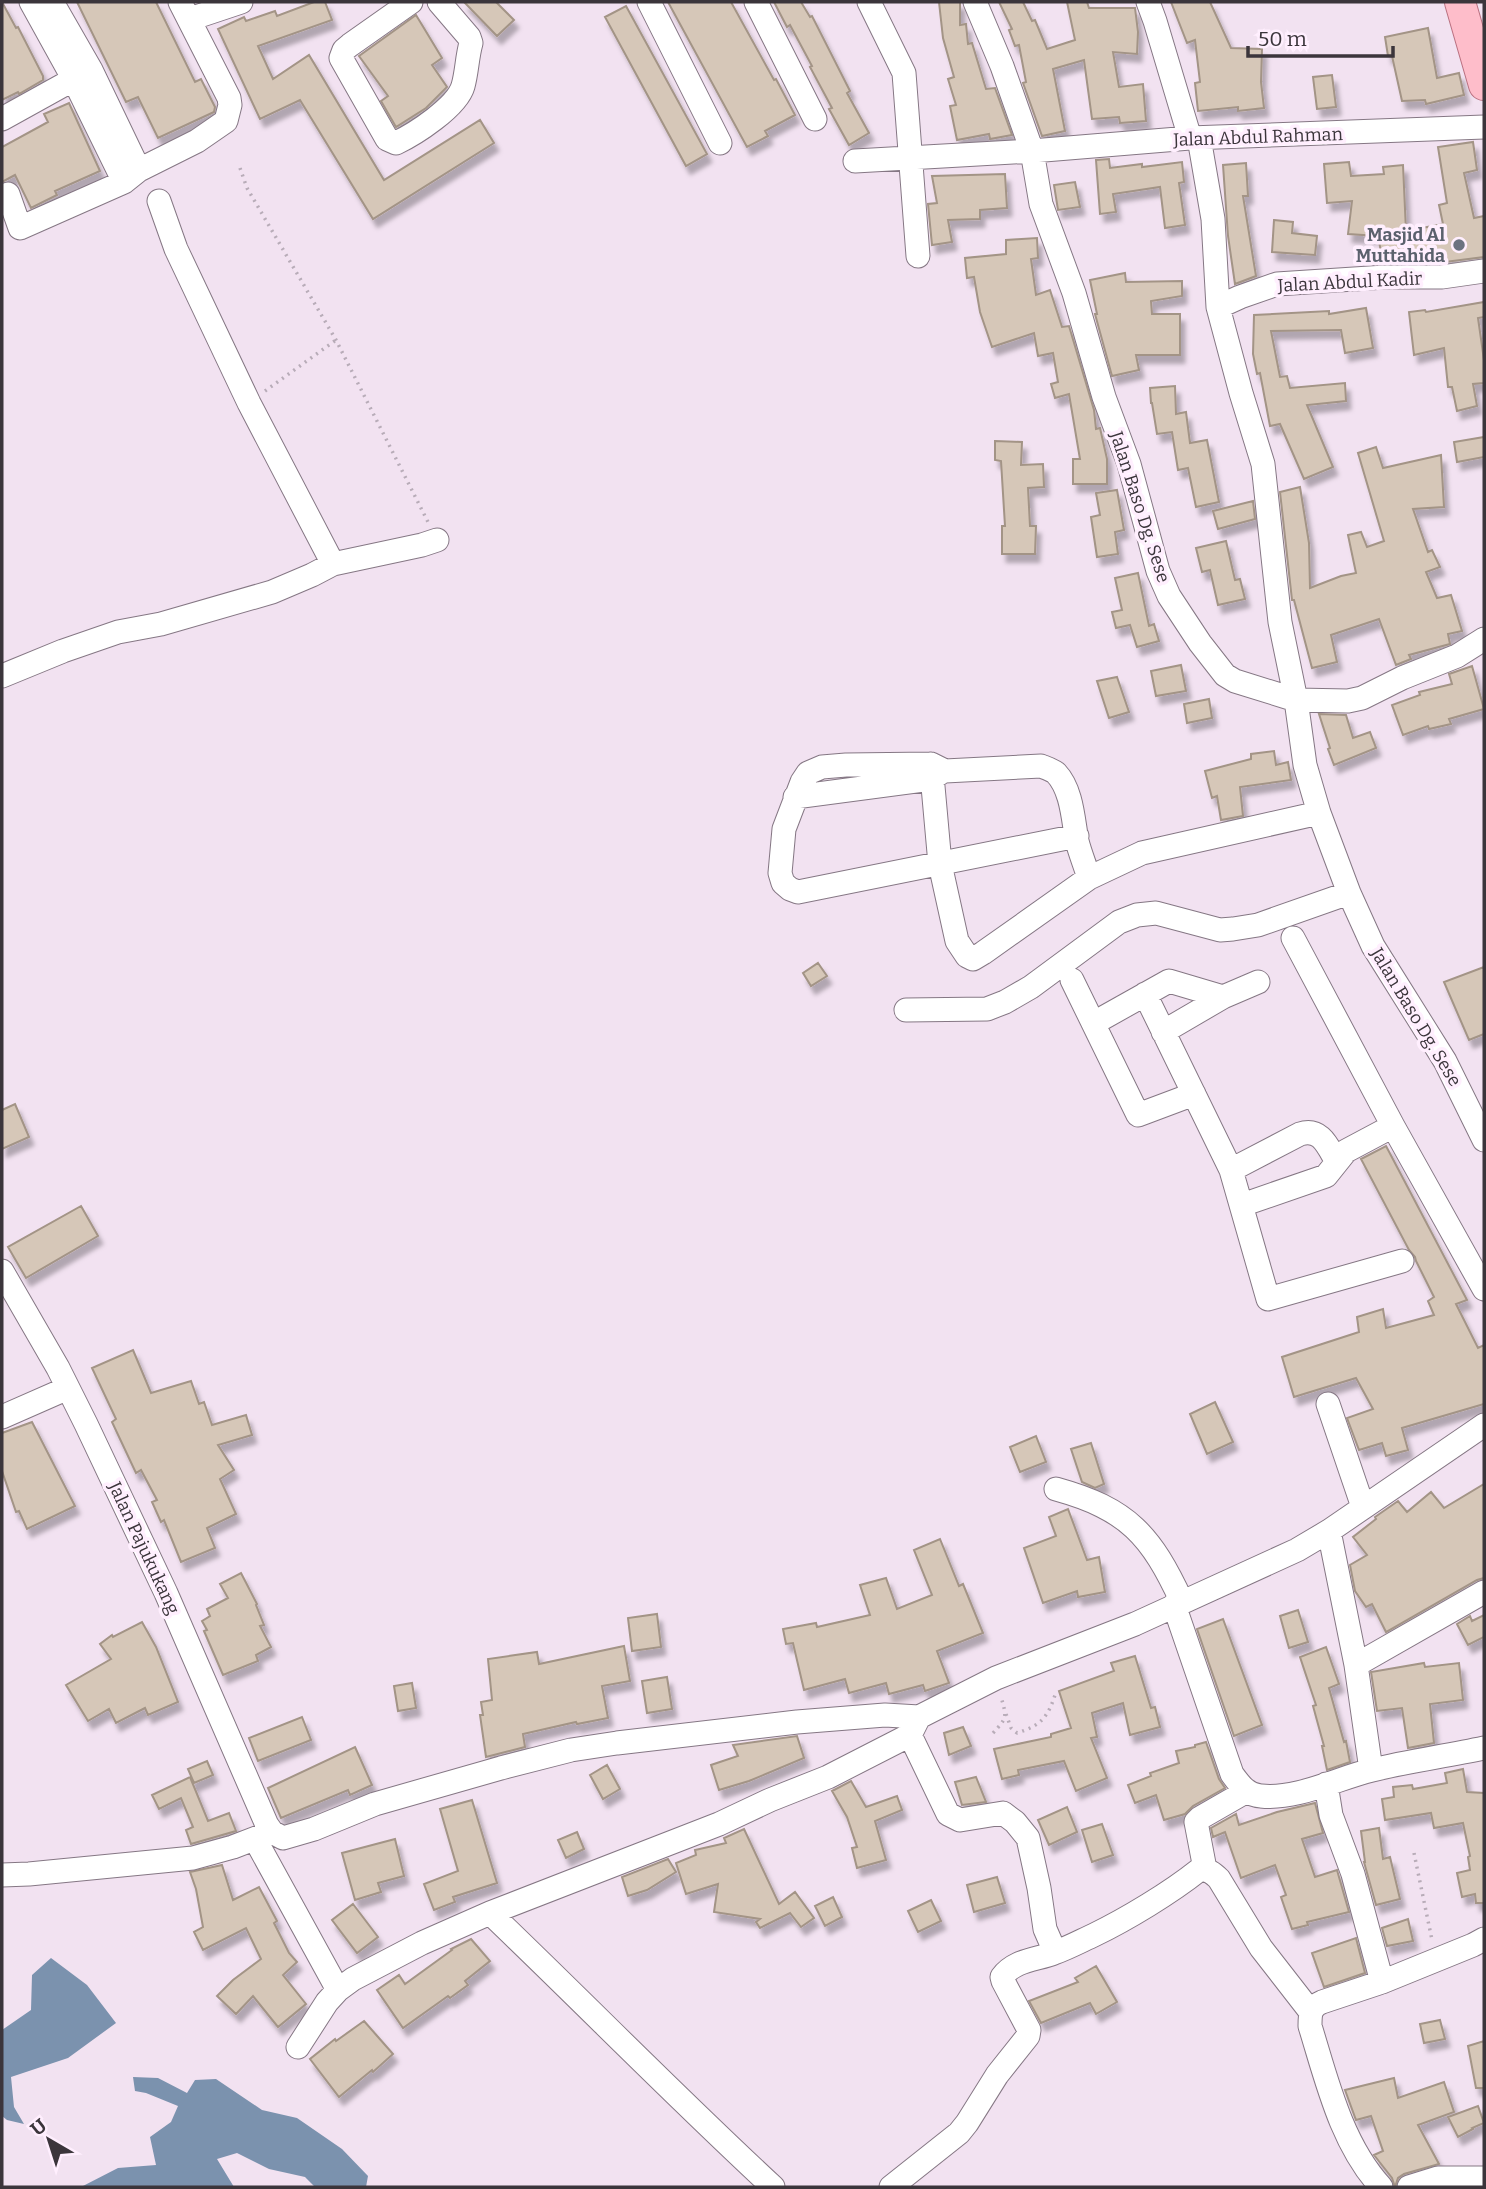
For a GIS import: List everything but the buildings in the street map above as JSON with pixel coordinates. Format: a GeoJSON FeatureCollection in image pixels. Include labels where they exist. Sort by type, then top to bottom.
{"type":"FeatureCollection","features":[{"type":"Feature","properties":{"kind":"main road"},"geometry":{"type":"LineString","coordinates":[[1460,2],[1484,85]]}},
{"type":"Feature","properties":{"kind":"street"},"geometry":{"type":"LineString","coordinates":[[31,2],[82,74]]}},
{"type":"Feature","properties":{"kind":"street"},"geometry":{"type":"LineString","coordinates":[[52,2],[82,74],[131,176]]}},
{"type":"Feature","properties":{"kind":"street"},"geometry":{"type":"LineString","coordinates":[[8,194],[20,228],[131,176],[217,129],[229,114],[229,98],[185,10],[241,2]]}},
{"type":"Feature","properties":{"kind":"street"},"geometry":{"type":"LineString","coordinates":[[411,2],[350,45],[341,58],[387,139],[393,142],[416,132],[454,102],[462,89],[471,43],[469,37],[439,2]]}},
{"type":"Feature","properties":{"kind":"street"},"geometry":{"type":"LineString","coordinates":[[649,2],[720,143]]}},
{"type":"Feature","properties":{"kind":"street"},"geometry":{"type":"LineString","coordinates":[[757,2],[815,119]]}},
{"type":"Feature","properties":{"kind":"street"},"geometry":{"type":"LineString","coordinates":[[869,2],[904,73],[918,256]]}},
{"type":"Feature","properties":{"kind":"street","name":"Jalan Baso Dg. Sese"},"geometry":{"type":"LineString","coordinates":[[975,2],[1002,66],[1032,151],[1041,204],[1074,293],[1104,397],[1129,464],[1158,571],[1169,596],[1225,675],[1235,681],[1296,700],[1305,765],[1319,813],[1349,893],[1373,946],[1445,1061],[1484,1140]]}},
{"type":"Feature","properties":{"kind":"street"},"geometry":{"type":"LineString","coordinates":[[1148,2],[1194,138],[1213,219],[1219,307],[1263,464],[1280,622],[1296,700],[1348,701],[1363,698],[1402,678],[1457,656],[1484,639]]}},
{"type":"Feature","properties":{"kind":"street"},"geometry":{"type":"LineString","coordinates":[[2,119],[82,74]]}},
{"type":"Feature","properties":{"kind":"street","name":"Jalan Abdul Rahman"},"geometry":{"type":"LineString","coordinates":[[855,161],[1194,138],[1484,127]]}},
{"type":"Feature","properties":{"kind":"street"},"geometry":{"type":"LineString","coordinates":[[159,201],[176,249],[249,403],[333,564]]}},
{"type":"Feature","properties":{"kind":"street","name":"Jalan Abdul Kadir"},"geometry":{"type":"LineString","coordinates":[[1219,307],[1277,284],[1392,277],[1427,278],[1484,271]]}},
{"type":"Feature","properties":{"kind":"street"},"geometry":{"type":"LineString","coordinates":[[2,676],[118,632],[161,624],[272,592],[333,564],[437,540]]}},
{"type":"Feature","properties":{"kind":"street"},"geometry":{"type":"LineString","coordinates":[[1077,836],[798,892],[790,890],[783,883],[780,873],[784,829],[795,797],[808,773],[822,767],[936,771],[1041,766],[1054,772],[1065,788],[1089,878]]}},
{"type":"Feature","properties":{"kind":"street"},"geometry":{"type":"LineString","coordinates":[[936,771],[940,864],[957,940],[967,956],[973,958],[1089,878],[1142,853],[1319,813]]}},
{"type":"Feature","properties":{"kind":"street"},"geometry":{"type":"LineString","coordinates":[[795,797],[936,771]]}},
{"type":"Feature","properties":{"kind":"street"},"geometry":{"type":"LineString","coordinates":[[906,1010],[987,1009],[1005,1003],[1119,922],[1137,915],[1156,913],[1220,930],[1233,929],[1258,925],[1349,893]]}},
{"type":"Feature","properties":{"kind":"street"},"geometry":{"type":"LineString","coordinates":[[1293,938],[1484,1289]]}},
{"type":"Feature","properties":{"kind":"street"},"geometry":{"type":"LineString","coordinates":[[1072,980],[1138,1115],[1194,1094]]}},
{"type":"Feature","properties":{"kind":"street"},"geometry":{"type":"LineString","coordinates":[[1094,1023],[1169,981],[1223,997]]}},
{"type":"Feature","properties":{"kind":"street"},"geometry":{"type":"LineString","coordinates":[[1163,1032],[1223,997],[1258,982]]}},
{"type":"Feature","properties":{"kind":"street"},"geometry":{"type":"LineString","coordinates":[[1145,994],[1231,1170],[1268,1298],[1402,1261]]}},
{"type":"Feature","properties":{"kind":"street"},"geometry":{"type":"LineString","coordinates":[[1242,1205],[1326,1176],[1346,1151],[1393,1126]]}},
{"type":"Feature","properties":{"kind":"street"},"geometry":{"type":"LineString","coordinates":[[1231,1170],[1300,1133],[1307,1132],[1320,1136],[1338,1163]]}},
{"type":"Feature","properties":{"kind":"street","name":"Jalan Pajukukang"},"geometry":{"type":"LineString","coordinates":[[2,1272],[68,1388],[166,1593],[264,1819],[264,1835],[338,1990]]}},
{"type":"Feature","properties":{"kind":"street"},"geometry":{"type":"LineString","coordinates":[[2,1417],[68,1388]]}},
{"type":"Feature","properties":{"kind":"street"},"geometry":{"type":"LineString","coordinates":[[1328,1405],[1363,1507]]}},
{"type":"Feature","properties":{"kind":"street"},"geometry":{"type":"LineString","coordinates":[[298,2047],[338,1990],[353,1979],[412,1948],[490,1913],[719,1824],[828,1777],[996,1678],[1135,1624],[1297,1550],[1408,1479],[1484,1424]]}},
{"type":"Feature","properties":{"kind":"street"},"geometry":{"type":"LineString","coordinates":[[1056,1489],[1099,1502],[1111,1509],[1140,1532],[1164,1565],[1232,1774],[1247,1791],[1258,1796],[1280,1796],[1371,1770],[1484,1748]]}},
{"type":"Feature","properties":{"kind":"street"},"geometry":{"type":"LineString","coordinates":[[1329,1531],[1356,1665],[1371,1770]]}},
{"type":"Feature","properties":{"kind":"street"},"geometry":{"type":"LineString","coordinates":[[1356,1665],[1484,1592]]}},
{"type":"Feature","properties":{"kind":"street"},"geometry":{"type":"LineString","coordinates":[[2,1875],[175,1861],[209,1854],[264,1835],[289,1837],[374,1804],[571,1750],[797,1722],[885,1715],[914,1726],[948,1814],[960,1820],[1003,1813],[1015,1822],[1028,1838],[1045,1929],[1055,1952]]}},
{"type":"Feature","properties":{"kind":"street"},"geometry":{"type":"LineString","coordinates":[[1326,1784],[1331,1815],[1356,1885],[1381,1982]]}},
{"type":"Feature","properties":{"kind":"street"},"geometry":{"type":"LineString","coordinates":[[1247,1791],[1196,1822],[1205,1869],[1219,1879],[1261,1948],[1310,2011],[1310,2026],[1344,2129],[1356,2152],[1381,2187]]}},
{"type":"Feature","properties":{"kind":"street"},"geometry":{"type":"LineString","coordinates":[[891,2187],[959,2133],[997,2075],[1028,2036],[1029,2030],[1003,1981],[1004,1974],[1015,1964],[1055,1952],[1101,1931],[1199,1870],[1205,1869]]}},
{"type":"Feature","properties":{"kind":"street"},"geometry":{"type":"LineString","coordinates":[[490,1913],[773,2187]]}},
{"type":"Feature","properties":{"kind":"street"},"geometry":{"type":"LineString","coordinates":[[1310,2011],[1322,2002],[1381,1982],[1484,1939]]}},
{"type":"Feature","properties":{"kind":"street"},"geometry":{"type":"LineString","coordinates":[[1409,2187],[1438,2178],[1477,2181]]}},
{"type":"Feature","properties":{"kind":"path"},"geometry":{"type":"LineString","coordinates":[[240,169],[247,188],[336,340],[437,540]]}},
{"type":"Feature","properties":{"kind":"path"},"geometry":{"type":"LineString","coordinates":[[249,403],[336,340]]}},
{"type":"Feature","properties":{"kind":"path"},"geometry":{"type":"LineString","coordinates":[[996,1678],[1006,1714],[1017,1733],[1038,1724],[1046,1717],[1056,1692]]}},
{"type":"Feature","properties":{"kind":"path"},"geometry":{"type":"LineString","coordinates":[[993,1733],[1004,1721],[1006,1714]]}},
{"type":"Feature","properties":{"kind":"path"},"geometry":{"type":"LineString","coordinates":[[1415,1853],[1436,1959]]}},
{"type":"Feature","properties":{"kind":"water"},"geometry":{"type":"Polygon","coordinates":[[[51,1958],[87,1985],[116,2023],[68,2058],[11,2077],[14,2107],[24,2124],[2,2116],[2,2030],[31,2010],[32,1975],[51,1958]]]}},
{"type":"Feature","properties":{"kind":"water"},"geometry":{"type":"Polygon","coordinates":[[[133,2077],[158,2078],[187,2093],[195,2080],[216,2079],[262,2110],[297,2118],[342,2149],[368,2176],[366,2187],[315,2187],[305,2177],[269,2169],[237,2153],[217,2159],[234,2187],[81,2187],[118,2168],[156,2165],[150,2137],[171,2122],[178,2106],[135,2091],[133,2077]]]}},
{"type":"Feature","properties":{"kind":"place","name":"Masjid Al Muttahida"},"geometry":{"type":"Point","coordinates":[1459,245]}}]}
